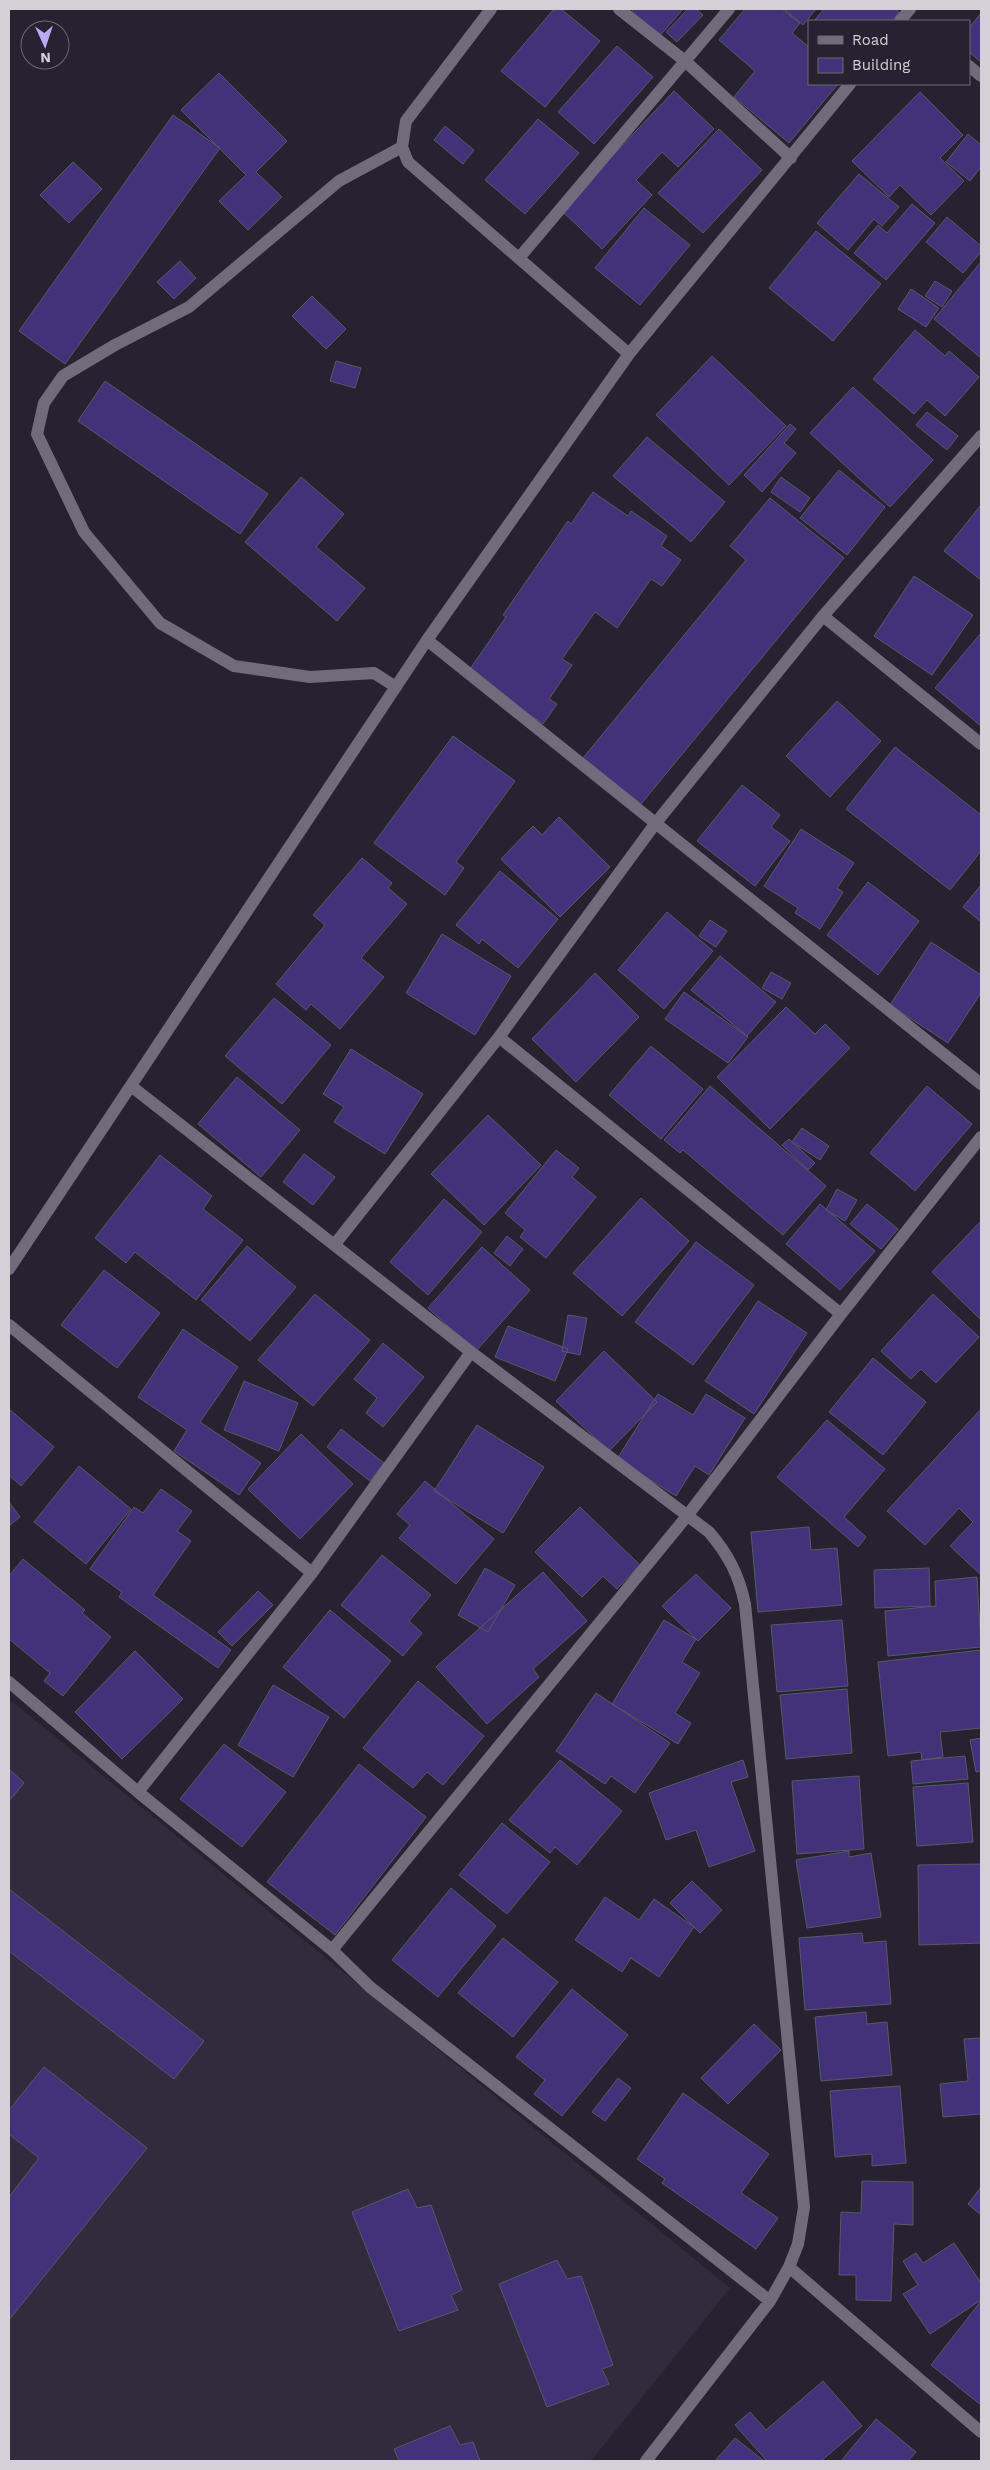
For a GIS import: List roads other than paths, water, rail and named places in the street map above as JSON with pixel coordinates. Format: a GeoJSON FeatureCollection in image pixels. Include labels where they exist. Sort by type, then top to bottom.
{"type":"FeatureCollection","features":[{"type":"Feature","properties":{"kind":"street"},"geometry":{"type":"LineString","coordinates":[[491,9],[406,121],[402,147],[408,162],[630,354]]}},
{"type":"Feature","properties":{"kind":"street"},"geometry":{"type":"LineString","coordinates":[[619,9],[685,61],[791,158]]}},
{"type":"Feature","properties":{"kind":"street"},"geometry":{"type":"LineString","coordinates":[[518,258],[729,9]]}},
{"type":"Feature","properties":{"kind":"street"},"geometry":{"type":"LineString","coordinates":[[970,67],[981,76]]}},
{"type":"Feature","properties":{"kind":"street"},"geometry":{"type":"LineString","coordinates":[[9,1269],[427,640],[630,354],[849,85]]}},
{"type":"Feature","properties":{"kind":"street"},"geometry":{"type":"LineString","coordinates":[[396,687],[374,673],[310,677],[234,666],[160,623],[84,532],[37,434],[44,403],[63,376],[115,345],[189,307],[339,180],[402,147]]}},
{"type":"Feature","properties":{"kind":"street"},"geometry":{"type":"LineString","coordinates":[[335,1244],[499,1037],[655,824],[823,616],[981,436]]}},
{"type":"Feature","properties":{"kind":"street"},"geometry":{"type":"LineString","coordinates":[[823,616],[981,744]]}},
{"type":"Feature","properties":{"kind":"street"},"geometry":{"type":"LineString","coordinates":[[427,640],[981,1084]]}},
{"type":"Feature","properties":{"kind":"street"},"geometry":{"type":"LineString","coordinates":[[499,1037],[841,1314]]}},
{"type":"Feature","properties":{"kind":"street"},"geometry":{"type":"LineString","coordinates":[[131,1086],[471,1352],[709,1532],[723,1548],[734,1566],[745,1604],[804,2207],[798,2244],[789,2267],[770,2301],[646,2461]]}},
{"type":"Feature","properties":{"kind":"street"},"geometry":{"type":"LineString","coordinates":[[332,1950],[686,1516],[841,1314],[981,1137]]}},
{"type":"Feature","properties":{"kind":"street"},"geometry":{"type":"LineString","coordinates":[[9,1325],[312,1573]]}},
{"type":"Feature","properties":{"kind":"street"},"geometry":{"type":"LineString","coordinates":[[138,1792],[312,1573],[471,1352]]}},
{"type":"Feature","properties":{"kind":"street"},"geometry":{"type":"LineString","coordinates":[[9,1682],[138,1792],[332,1950],[370,1987],[770,2301]]}},
{"type":"Feature","properties":{"kind":"street"},"geometry":{"type":"LineString","coordinates":[[789,2267],[981,2432]]}}]}
